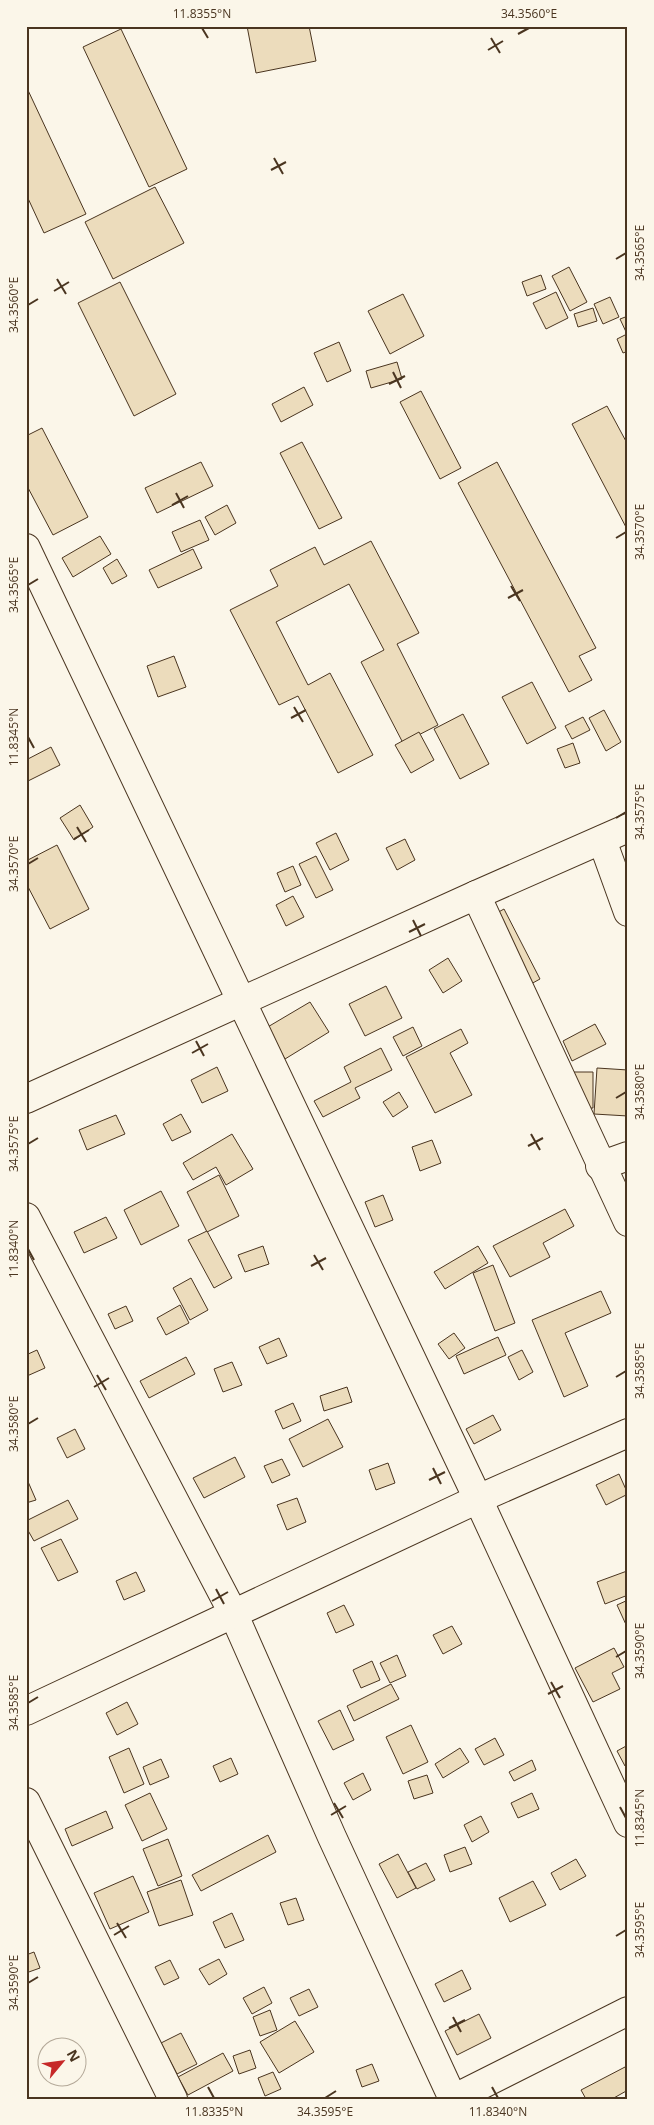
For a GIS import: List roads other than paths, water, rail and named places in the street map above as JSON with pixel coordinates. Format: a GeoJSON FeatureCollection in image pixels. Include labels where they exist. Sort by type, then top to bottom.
{"type":"FeatureCollection","features":[{"type":"Feature","properties":{"kind":"street"},"geometry":{"type":"LineString","coordinates":[[26,548],[478,1499],[628,1823]]}},
{"type":"Feature","properties":{"kind":"street"},"geometry":{"type":"LineString","coordinates":[[26,1099],[628,828]]}},
{"type":"Feature","properties":{"kind":"street"},"geometry":{"type":"LineString","coordinates":[[602,840],[628,912]]}},
{"type":"Feature","properties":{"kind":"street"},"geometry":{"type":"LineString","coordinates":[[476,895],[600,1166],[628,1222]]}},
{"type":"Feature","properties":{"kind":"street"},"geometry":{"type":"LineString","coordinates":[[600,1166],[628,1156]]}},
{"type":"Feature","properties":{"kind":"street"},"geometry":{"type":"LineString","coordinates":[[26,1216],[234,1615],[336,1846],[453,2099],[628,2011]]}},
{"type":"Feature","properties":{"kind":"street"},"geometry":{"type":"LineString","coordinates":[[26,1711],[478,1499],[628,1433]]}},
{"type":"Feature","properties":{"kind":"street"},"geometry":{"type":"LineString","coordinates":[[26,1802],[173,2099]]}}]}
